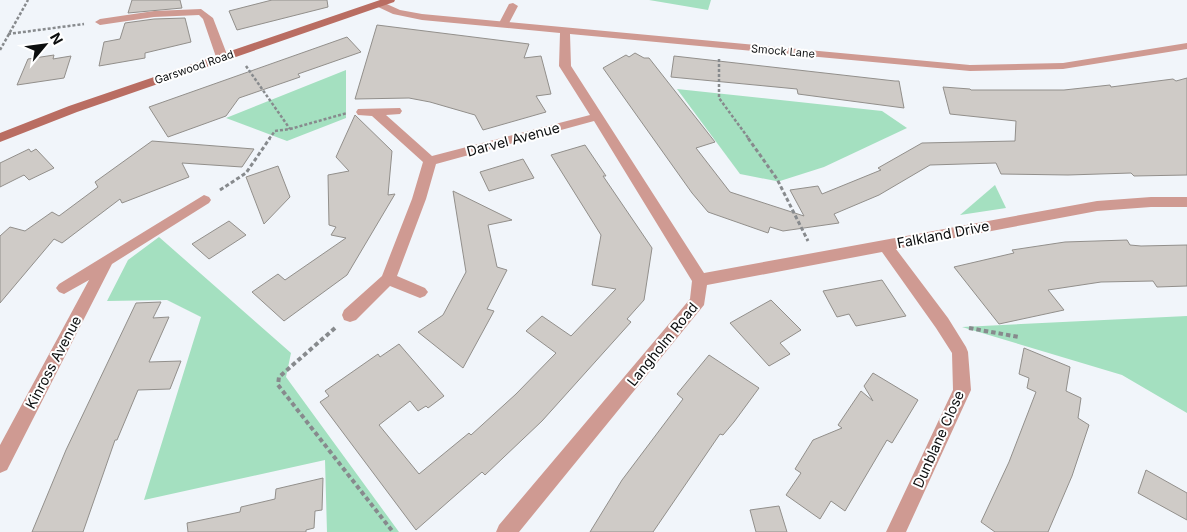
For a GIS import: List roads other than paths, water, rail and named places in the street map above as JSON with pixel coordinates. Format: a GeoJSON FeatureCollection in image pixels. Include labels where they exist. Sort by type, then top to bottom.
{"type":"FeatureCollection","features":[{"type":"Feature","properties":{"kind":"street","name":"Smock Lane"},"geometry":{"type":"LineString","coordinates":[[385,2],[397,12],[422,17],[565,32],[970,68],[1063,66],[1161,52],[1187,46]]}},
{"type":"Feature","properties":{"kind":"street","name":"Garswood Road"},"geometry":{"type":"LineString","coordinates":[[0,138],[60,114],[385,2]]}},
{"type":"Feature","properties":{"kind":"street"},"geometry":{"type":"LineString","coordinates":[[503,25],[513,6]]}},
{"type":"Feature","properties":{"kind":"street"},"geometry":{"type":"LineString","coordinates":[[100,22],[154,14],[202,12],[208,18],[222,57]]}},
{"type":"Feature","properties":{"kind":"street"},"geometry":{"type":"LineString","coordinates":[[565,32],[565,66],[700,280]]}},
{"type":"Feature","properties":{"kind":"street"},"geometry":{"type":"LineString","coordinates":[[350,315],[388,279],[419,199],[430,161],[369,112],[396,111]]}},
{"type":"Feature","properties":{"kind":"street","name":"Darvel Avenue"},"geometry":{"type":"LineString","coordinates":[[430,161],[596,117]]}},
{"type":"Feature","properties":{"kind":"street"},"geometry":{"type":"LineString","coordinates":[[64,288],[204,200]]}},
{"type":"Feature","properties":{"kind":"street","name":"Falkland Drive"},"geometry":{"type":"LineString","coordinates":[[700,280],[1098,206],[1151,202],[1187,202]]}},
{"type":"Feature","properties":{"kind":"street","name":"Dunblane Close"},"geometry":{"type":"LineString","coordinates":[[885,245],[942,323],[960,352],[962,390],[896,532]]}},
{"type":"Feature","properties":{"kind":"street","name":"Kinross Avenue"},"geometry":{"type":"LineString","coordinates":[[0,464],[107,260]]}},
{"type":"Feature","properties":{"kind":"street"},"geometry":{"type":"LineString","coordinates":[[388,279],[420,292]]}},
{"type":"Feature","properties":{"kind":"street","name":"Langholm Road"},"geometry":{"type":"LineString","coordinates":[[506,532],[698,301],[700,280]]}}]}
